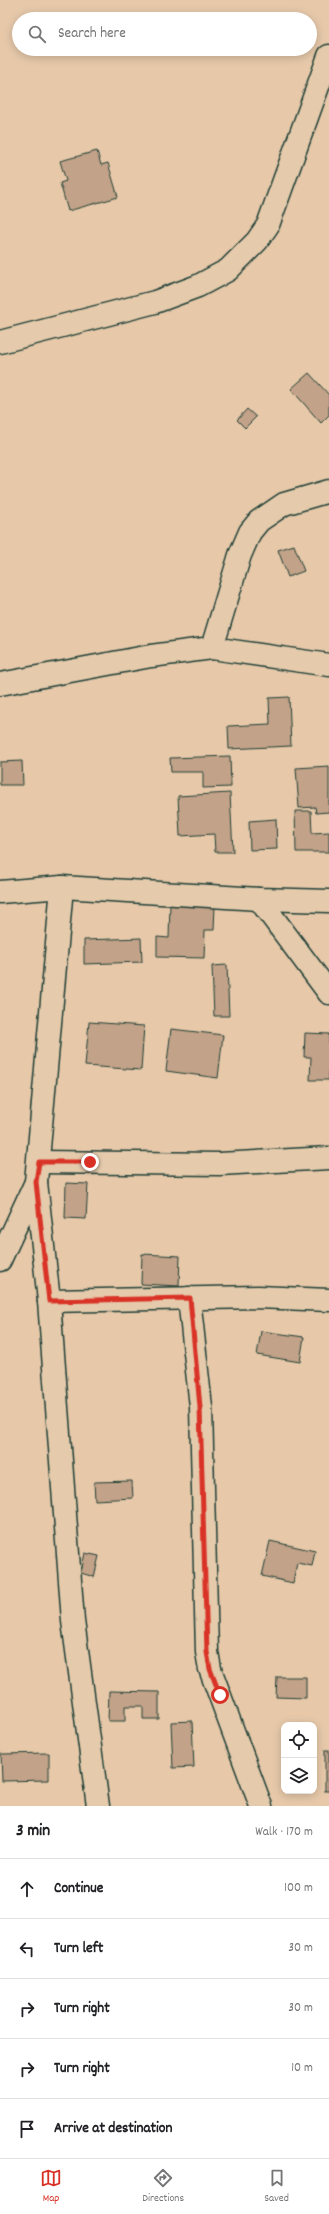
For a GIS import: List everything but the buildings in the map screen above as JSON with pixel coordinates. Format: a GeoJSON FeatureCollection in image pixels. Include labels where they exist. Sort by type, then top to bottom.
{"type":"FeatureCollection","features":[{"type":"Feature","properties":{"kind":"street"},"geometry":{"type":"LineString","coordinates":[[0,342],[155,302],[198,286],[228,270],[257,240],[268,225],[329,56]]}},
{"type":"Feature","properties":{"kind":"street"},"geometry":{"type":"LineString","coordinates":[[212,648],[240,555],[250,532],[259,522],[284,504],[329,491]]}},
{"type":"Feature","properties":{"kind":"street"},"geometry":{"type":"LineString","coordinates":[[0,684],[151,656],[212,648],[329,665]]}},
{"type":"Feature","properties":{"kind":"street"},"geometry":{"type":"LineString","coordinates":[[62,887],[38,1147],[38,1172],[73,1622],[98,1806]]}},
{"type":"Feature","properties":{"kind":"street"},"geometry":{"type":"LineString","coordinates":[[0,892],[62,887],[259,899],[329,901]]}},
{"type":"Feature","properties":{"kind":"street"},"geometry":{"type":"LineString","coordinates":[[259,899],[329,993]]}},
{"type":"Feature","properties":{"kind":"street"},"geometry":{"type":"LineString","coordinates":[[38,1172],[329,1158]]}},
{"type":"Feature","properties":{"kind":"street"},"geometry":{"type":"LineString","coordinates":[[0,1260],[38,1172]]}},
{"type":"Feature","properties":{"kind":"street"},"geometry":{"type":"LineString","coordinates":[[49,1301],[258,1297],[329,1300]]}},
{"type":"Feature","properties":{"kind":"street"},"geometry":{"type":"LineString","coordinates":[[190,1298],[200,1407],[207,1652],[210,1669],[261,1806]]}},
{"type":"Feature","properties":{"kind":"route"},"geometry":{"type":"LineString","coordinates":[[90,1162],[39,1162],[36,1182],[49,1301],[190,1298],[192,1326],[196,1348],[200,1407],[205,1628],[210,1669],[220,1695]]}}]}
